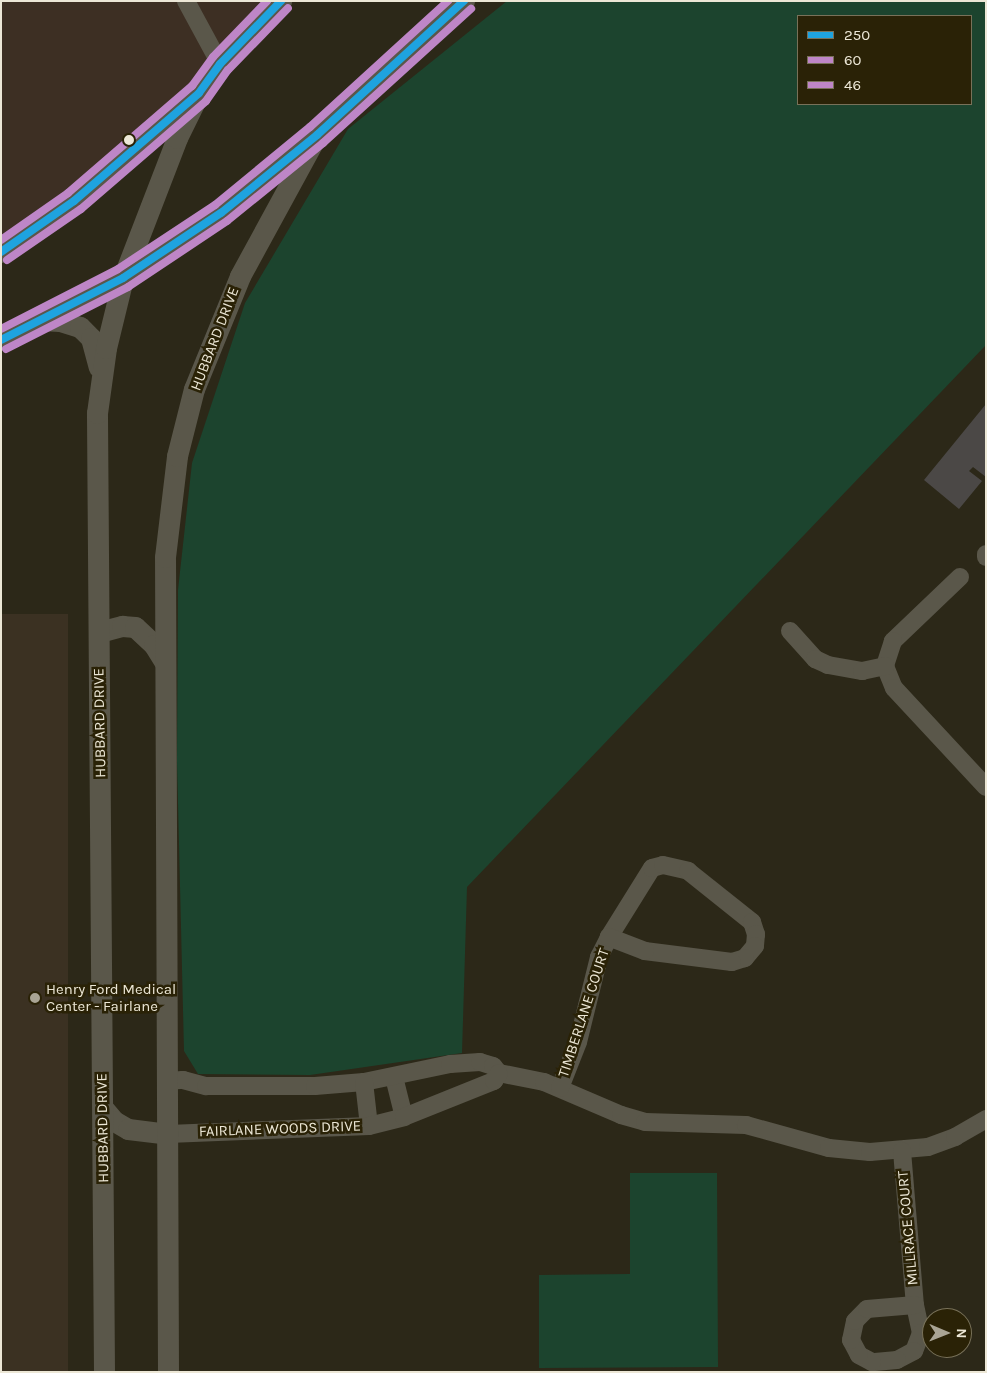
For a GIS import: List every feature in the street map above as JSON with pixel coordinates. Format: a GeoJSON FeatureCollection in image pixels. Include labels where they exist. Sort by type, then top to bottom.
{"type":"FeatureCollection","features":[{"type":"Feature","properties":{"kind":"street"},"geometry":{"type":"LineString","coordinates":[[186,1],[220,64]]}},
{"type":"Feature","properties":{"kind":"street"},"geometry":{"type":"LineString","coordinates":[[1,252],[74,201],[199,93],[220,64],[281,1]]}},
{"type":"Feature","properties":{"kind":"street"},"geometry":{"type":"LineString","coordinates":[[1,340],[123,278],[221,213],[317,135],[396,60],[464,1]]}},
{"type":"Feature","properties":{"kind":"street","name":"HUBBARD DRIVE"},"geometry":{"type":"LineString","coordinates":[[104,1372],[96,456],[100,380],[123,278],[177,138],[199,93]]}},
{"type":"Feature","properties":{"kind":"street","name":"HUBBARD DRIVE"},"geometry":{"type":"LineString","coordinates":[[168,1372],[165,558],[177,456],[194,390],[240,276],[317,135]]}},
{"type":"Feature","properties":{"kind":"street"},"geometry":{"type":"LineString","coordinates":[[40,320],[60,321],[80,327],[91,338],[97,352],[100,380]]}},
{"type":"Feature","properties":{"kind":"street"},"geometry":{"type":"LineString","coordinates":[[960,577],[893,640],[885,666],[894,688],[986,787]]}},
{"type":"Feature","properties":{"kind":"street"},"geometry":{"type":"LineString","coordinates":[[99,632],[122,626],[135,628],[154,645],[164,661]]}},
{"type":"Feature","properties":{"kind":"street"},"geometry":{"type":"LineString","coordinates":[[790,632],[815,659],[828,665],[862,671],[885,666]]}},
{"type":"Feature","properties":{"kind":"street","name":"TIMBERLANE COURT"},"geometry":{"type":"LineString","coordinates":[[560,1088],[578,1042],[599,956],[608,938],[652,868],[663,865],[688,871],[752,922],[756,934],[755,946],[745,958],[732,962],[645,951],[608,938]]}},
{"type":"Feature","properties":{"kind":"street"},"geometry":{"type":"LineString","coordinates":[[167,1081],[183,1080],[206,1086],[315,1086],[364,1082],[463,1062],[493,1066],[499,1073],[560,1088],[621,1115],[645,1122],[746,1125],[829,1148],[902,1152],[928,1147],[955,1138],[986,1119]]}},
{"type":"Feature","properties":{"kind":"street","name":"FAIRLANE WOODS DRIVE"},"geometry":{"type":"LineString","coordinates":[[168,1134],[369,1126],[404,1117],[494,1082],[499,1073]]}},
{"type":"Feature","properties":{"kind":"street"},"geometry":{"type":"LineString","coordinates":[[394,1077],[404,1117]]}},
{"type":"Feature","properties":{"kind":"street"},"geometry":{"type":"LineString","coordinates":[[364,1082],[369,1126]]}},
{"type":"Feature","properties":{"kind":"street"},"geometry":{"type":"LineString","coordinates":[[103,1108],[114,1121],[128,1129],[168,1134]]}},
{"type":"Feature","properties":{"kind":"street","name":"MILLRACE COURT"},"geometry":{"type":"LineString","coordinates":[[902,1152],[914,1305]]}},
{"type":"Feature","properties":{"kind":"shaded area"},"geometry":{"type":"Polygon","coordinates":[[[1,1],[281,1],[198,89],[1,247],[1,1]]]}},
{"type":"Feature","properties":{"kind":"shaded area","name":"Henry Ford Medical Center - Fairlane"},"geometry":{"type":"Polygon","coordinates":[[[1,614],[68,614],[68,1372],[1,1372],[1,614]]]}},
{"type":"Feature","properties":{"kind":"green space"},"geometry":{"type":"Polygon","coordinates":[[[507,1],[986,1],[986,345],[467,887],[462,1053],[310,1075],[198,1074],[184,1051],[177,761],[178,590],[192,463],[245,303],[348,129],[507,1]]]}},
{"type":"Feature","properties":{"kind":"green space"},"geometry":{"type":"Polygon","coordinates":[[[630,1173],[717,1173],[718,1367],[539,1368],[539,1275],[630,1274],[630,1173]]]}},
{"type":"Feature","properties":{"kind":"building"},"geometry":{"type":"Polygon","coordinates":[[[986,404],[986,477],[973,467],[969,471],[982,481],[959,509],[924,480],[986,404]]]}},
{"type":"Feature","properties":{"kind":"transit line","name":"46"},"geometry":{"type":"LineString","coordinates":[[1,240],[68,193],[192,86],[213,57],[267,1]]}},
{"type":"Feature","properties":{"kind":"transit line","name":"250"},"geometry":{"type":"LineString","coordinates":[[1,252],[74,201],[199,93],[220,64],[281,1]]}},
{"type":"Feature","properties":{"kind":"transit line","name":"46"},"geometry":{"type":"LineString","coordinates":[[1,329],[118,269],[215,205],[310,127],[448,1]]}},
{"type":"Feature","properties":{"kind":"transit line","name":"250"},"geometry":{"type":"LineString","coordinates":[[1,340],[123,278],[221,213],[317,135],[464,1]]}},
{"type":"Feature","properties":{"kind":"transit line","name":"60"},"geometry":{"type":"LineString","coordinates":[[7,260],[81,209],[206,101],[228,70],[288,8]]}},
{"type":"Feature","properties":{"kind":"transit line","name":"60"},"geometry":{"type":"LineString","coordinates":[[6,349],[128,287],[227,221],[323,143],[471,9]]}},
{"type":"Feature","properties":{"kind":"place","name":"Henry Ford Medical Center - Fairlane"},"geometry":{"type":"Point","coordinates":[35,998]}}]}
